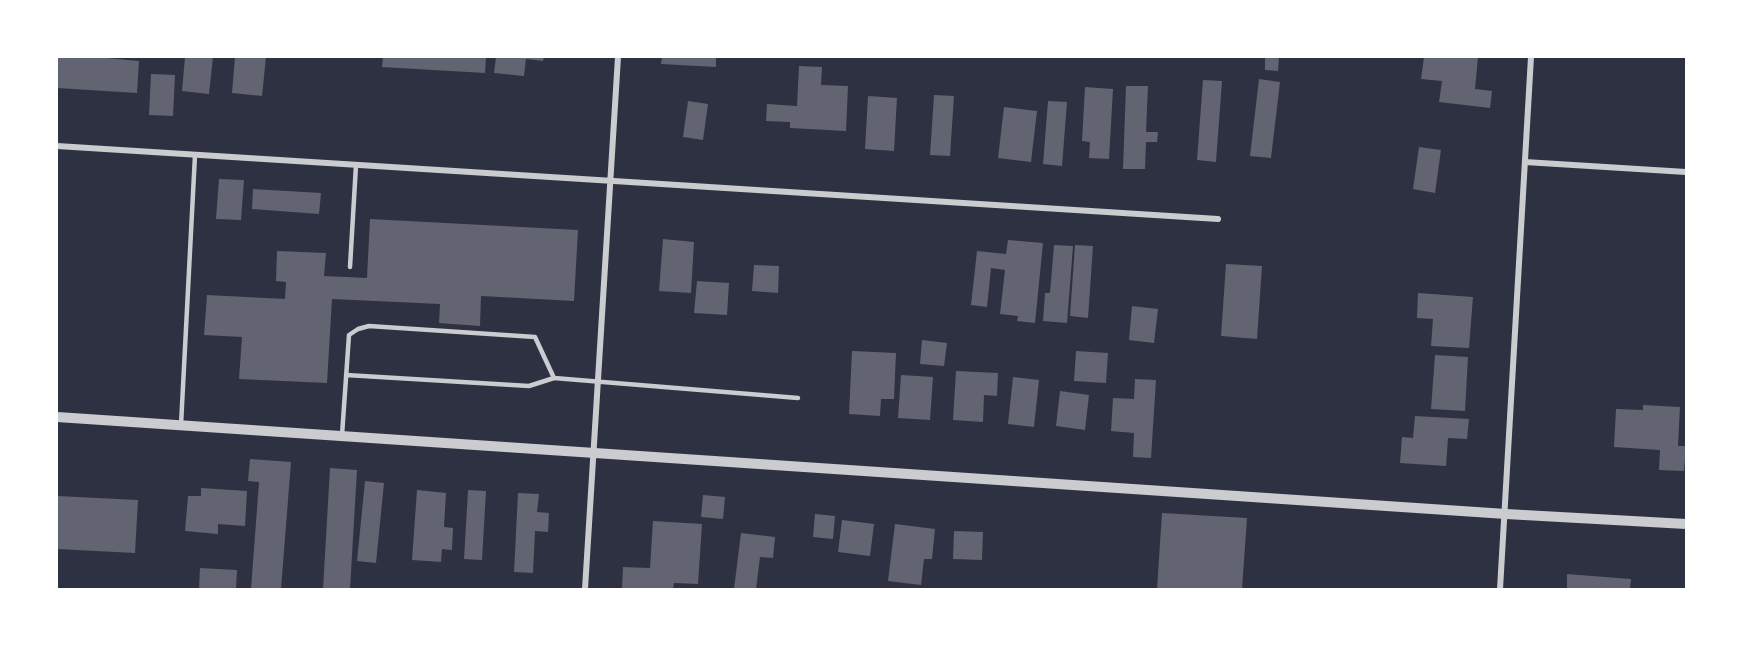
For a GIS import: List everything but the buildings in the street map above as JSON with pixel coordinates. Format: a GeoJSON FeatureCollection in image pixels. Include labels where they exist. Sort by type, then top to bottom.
{"type":"FeatureCollection","features":[{"type":"Feature","properties":{"kind":"street"},"geometry":{"type":"LineString","coordinates":[[585,589],[618,57]]}},
{"type":"Feature","properties":{"kind":"street"},"geometry":{"type":"LineString","coordinates":[[1500,589],[1532,57]]}},
{"type":"Feature","properties":{"kind":"street"},"geometry":{"type":"LineString","coordinates":[[57,146],[1218,219]]}},
{"type":"Feature","properties":{"kind":"street"},"geometry":{"type":"LineString","coordinates":[[1525,162],[1686,171]]}},
{"type":"Feature","properties":{"kind":"street"},"geometry":{"type":"LineString","coordinates":[[57,417],[1506,514],[1686,524]]}},
{"type":"Feature","properties":{"kind":"lane"},"geometry":{"type":"LineString","coordinates":[[181,424],[195,154]]}},
{"type":"Feature","properties":{"kind":"lane"},"geometry":{"type":"LineString","coordinates":[[350,267],[356,165]]}},
{"type":"Feature","properties":{"kind":"lane"},"geometry":{"type":"LineString","coordinates":[[342,435],[349,335],[369,326],[535,337],[554,378]]}},
{"type":"Feature","properties":{"kind":"lane"},"geometry":{"type":"LineString","coordinates":[[346,375],[529,386],[554,378],[798,398]]}}]}
